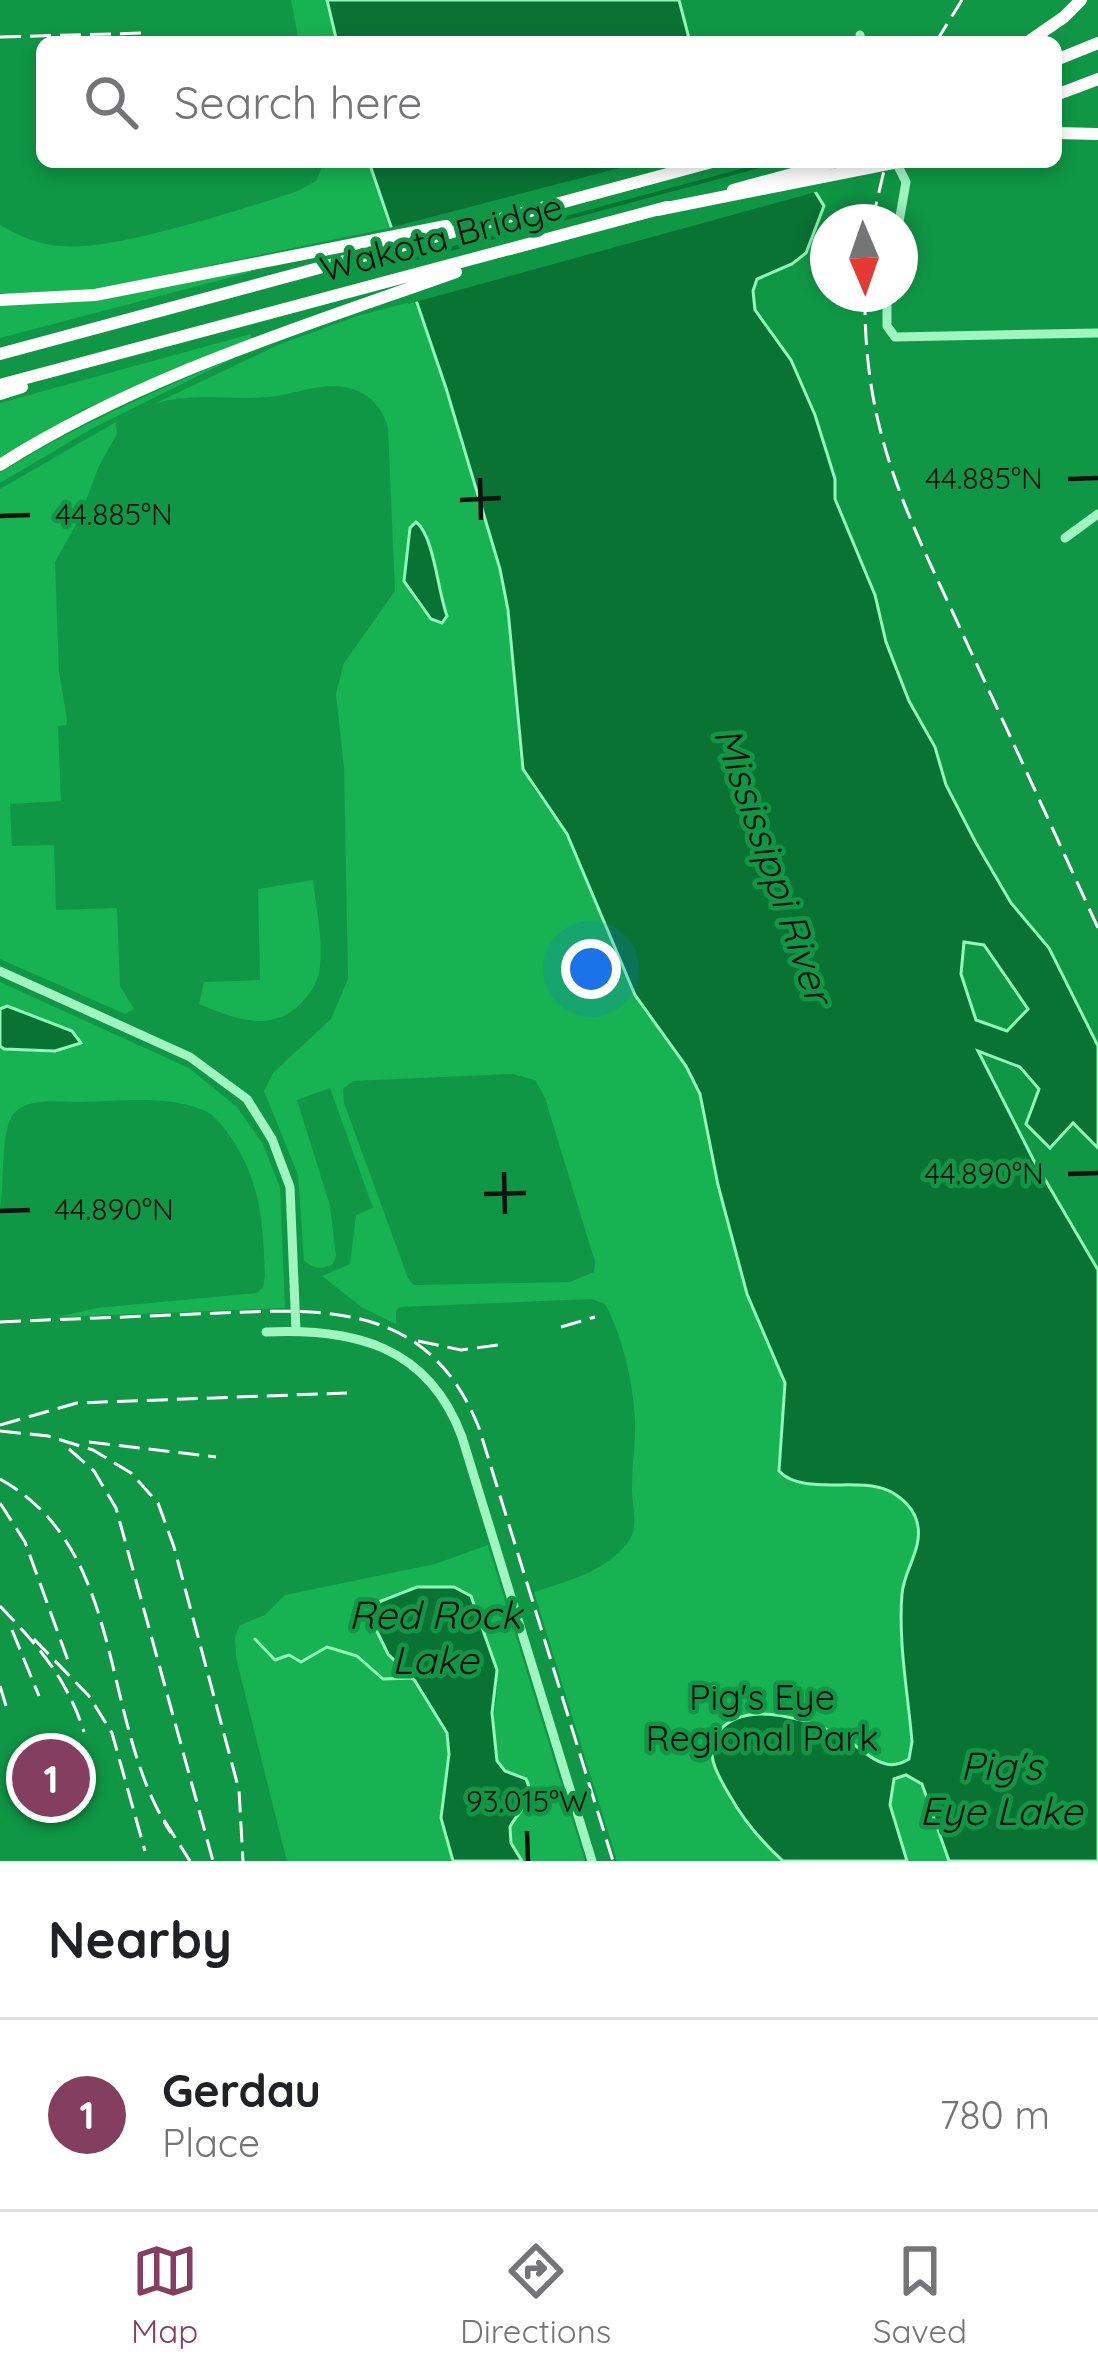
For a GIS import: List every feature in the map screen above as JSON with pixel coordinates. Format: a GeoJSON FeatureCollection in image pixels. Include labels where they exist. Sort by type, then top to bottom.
{"type":"FeatureCollection","features":[{"type":"Feature","properties":{"kind":"highway"},"geometry":{"type":"LineString","coordinates":[[1036,36],[1081,0]]}},
{"type":"Feature","properties":{"kind":"highway"},"geometry":{"type":"LineString","coordinates":[[1062,58],[1098,43]]}},
{"type":"Feature","properties":{"kind":"highway"},"geometry":{"type":"LineString","coordinates":[[1062,93],[1098,79]]}},
{"type":"Feature","properties":{"kind":"highway"},"geometry":{"type":"LineString","coordinates":[[1062,133],[1098,134]]}},
{"type":"Feature","properties":{"kind":"highway"},"geometry":{"type":"LineString","coordinates":[[648,179],[680,168]]}},
{"type":"Feature","properties":{"kind":"highway","name":"Wakota Bridge"},"geometry":{"type":"LineString","coordinates":[[0,354],[689,168]]}},
{"type":"Feature","properties":{"kind":"highway","name":"Wakota Bridge"},"geometry":{"type":"LineString","coordinates":[[125,352],[814,168]]}},
{"type":"Feature","properties":{"kind":"highway"},"geometry":{"type":"LineString","coordinates":[[657,210],[867,168]]}},
{"type":"Feature","properties":{"kind":"highway"},"geometry":{"type":"LineString","coordinates":[[0,300],[81,297],[535,209]]}},
{"type":"Feature","properties":{"kind":"highway"},"geometry":{"type":"LineString","coordinates":[[0,465],[104,406],[277,335],[546,240]]}},
{"type":"Feature","properties":{"kind":"highway"},"geometry":{"type":"LineString","coordinates":[[0,385],[125,352]]}},
{"type":"Feature","properties":{"kind":"highway"},"geometry":{"type":"LineString","coordinates":[[0,394],[125,352]]}},
{"type":"Feature","properties":{"kind":"street"},"geometry":{"type":"LineString","coordinates":[[900,168],[906,182],[902,204]]}},
{"type":"Feature","properties":{"kind":"street"},"geometry":{"type":"LineString","coordinates":[[887,312],[887,326],[895,338],[1098,333]]}},
{"type":"Feature","properties":{"kind":"street"},"geometry":{"type":"LineString","coordinates":[[1064,538],[1098,514]]}},
{"type":"Feature","properties":{"kind":"street"},"geometry":{"type":"LineString","coordinates":[[0,971],[200,1063],[247,1100],[277,1148],[290,1187],[296,1330]]}},
{"type":"Feature","properties":{"kind":"street"},"geometry":{"type":"LineString","coordinates":[[266,1332],[340,1333],[386,1349],[431,1385],[454,1418],[592,1861]]}},
{"type":"Feature","properties":{"kind":"green space"},"geometry":{"type":"Polygon","coordinates":[[[291,0],[327,0],[336,36],[298,36],[291,0]]]}},
{"type":"Feature","properties":{"kind":"green space"},"geometry":{"type":"Polygon","coordinates":[[[321,168],[371,168],[389,228],[111,286],[65,293],[0,293],[0,225],[53,245],[85,246],[178,227],[296,192],[316,181],[321,168]]]}},
{"type":"Feature","properties":{"kind":"green space"},"geometry":{"type":"Polygon","coordinates":[[[250,269],[0,338],[0,306],[85,301],[250,269]]]}},
{"type":"Feature","properties":{"kind":"green space","name":"Pig's Eye Regional Park"},"geometry":{"type":"Polygon","coordinates":[[[414,301],[446,388],[505,589],[520,760],[532,787],[567,834],[635,995],[686,1066],[700,1094],[747,1294],[785,1383],[779,1471],[805,1483],[888,1490],[911,1511],[916,1524],[902,1601],[905,1688],[919,1774],[949,1861],[617,1861],[534,1592],[599,1567],[633,1533],[634,1406],[622,1345],[605,1304],[592,1299],[400,1307],[396,1324],[363,1308],[322,1276],[350,1264],[356,1215],[373,1208],[330,1088],[297,1100],[330,1206],[336,1256],[333,1264],[322,1268],[304,1260],[298,1175],[264,1091],[273,1073],[331,1019],[348,979],[344,768],[336,694],[344,663],[395,591],[388,428],[370,398],[350,388],[154,404],[278,345],[414,301]],[[410,528],[406,570],[411,593],[427,613],[440,623],[446,621],[425,529],[410,528]],[[512,1074],[353,1081],[343,1089],[344,1103],[414,1285],[570,1282],[594,1272],[595,1262],[545,1098],[535,1080],[512,1074]]]}},
{"type":"Feature","properties":{"kind":"green space"},"geometry":{"type":"Polygon","coordinates":[[[251,334],[252,339],[82,410],[0,458],[0,403],[251,334]]]}},
{"type":"Feature","properties":{"kind":"green space"},"geometry":{"type":"Polygon","coordinates":[[[240,355],[93,428],[0,483],[0,473],[58,439],[240,355]]]}},
{"type":"Feature","properties":{"kind":"green space"},"geometry":{"type":"Polygon","coordinates":[[[116,422],[117,434],[55,562],[59,672],[67,719],[66,725],[58,726],[61,801],[10,804],[12,846],[54,845],[56,910],[117,908],[120,986],[134,1009],[125,1014],[0,959],[0,489],[116,422]]]}},
{"type":"Feature","properties":{"kind":"green space"},"geometry":{"type":"Polygon","coordinates":[[[313,880],[320,966],[304,1000],[280,1018],[267,1021],[240,1019],[199,1004],[204,982],[260,980],[258,889],[313,880]]]}},
{"type":"Feature","properties":{"kind":"green space"},"geometry":{"type":"Polygon","coordinates":[[[0,982],[189,1068],[237,1107],[263,1144],[280,1188],[285,1308],[57,1317],[97,1308],[257,1293],[265,1276],[258,1202],[240,1152],[207,1112],[159,1101],[55,1101],[26,1105],[12,1116],[0,1208],[0,982]]]}},
{"type":"Feature","properties":{"kind":"green space"},"geometry":{"type":"Polygon","coordinates":[[[488,1545],[585,1861],[522,1861],[510,1838],[510,1827],[528,1799],[529,1787],[526,1779],[505,1771],[497,1759],[493,1737],[497,1676],[490,1647],[469,1597],[453,1588],[434,1586],[387,1597],[374,1607],[371,1619],[388,1654],[415,1681],[447,1732],[441,1818],[453,1861],[287,1861],[236,1657],[240,1625],[265,1615],[285,1595],[435,1564],[488,1545]]]}},
{"type":"Feature","properties":{"kind":"water"},"geometry":{"type":"Polygon","coordinates":[[[327,0],[679,0],[688,36],[336,36],[327,0]]]}},
{"type":"Feature","properties":{"kind":"water"},"geometry":{"type":"Polygon","coordinates":[[[371,168],[801,168],[823,204],[810,204],[806,253],[757,279],[755,310],[791,360],[815,415],[835,479],[835,499],[875,595],[886,642],[909,701],[935,747],[946,785],[1011,903],[1049,948],[1098,1046],[1098,1148],[1073,1123],[1050,1148],[1026,1124],[1039,1089],[1020,1067],[978,1051],[1033,1159],[1098,1270],[1098,1861],[949,1861],[922,1784],[906,1775],[894,1779],[890,1805],[907,1861],[783,1861],[747,1823],[717,1771],[712,1745],[721,1729],[733,1720],[764,1714],[816,1725],[887,1764],[909,1759],[912,1742],[901,1612],[918,1541],[917,1522],[907,1504],[883,1489],[799,1482],[779,1471],[785,1383],[747,1294],[700,1094],[686,1066],[635,995],[567,834],[523,769],[508,610],[446,388],[371,168]],[[964,942],[961,974],[976,1020],[1007,1031],[1028,1009],[984,945],[964,942]]]}},
{"type":"Feature","properties":{"kind":"water"},"geometry":{"type":"Polygon","coordinates":[[[416,522],[431,551],[447,616],[442,623],[431,619],[404,581],[410,528],[416,522]]]}},
{"type":"Feature","properties":{"kind":"water"},"geometry":{"type":"Polygon","coordinates":[[[7,1006],[72,1031],[81,1043],[55,1051],[4,1049],[0,1046],[0,1009],[7,1006]]]}},
{"type":"Feature","properties":{"kind":"water","name":"Red Rock Lake"},"geometry":{"type":"Polygon","coordinates":[[[417,1587],[454,1587],[471,1596],[497,1670],[492,1713],[497,1761],[505,1771],[526,1779],[529,1787],[528,1799],[510,1827],[511,1843],[522,1861],[453,1861],[441,1818],[447,1733],[415,1681],[388,1654],[371,1619],[381,1601],[417,1587]]]}},
{"type":"Feature","properties":{"kind":"pier"},"geometry":{"type":"Polygon","coordinates":[[[619,168],[745,168],[394,262],[384,231],[619,168]]]}},
{"type":"Feature","properties":{"kind":"pier"},"geometry":{"type":"Polygon","coordinates":[[[760,168],[808,168],[823,190],[408,304],[395,266],[760,168]]]}},
{"type":"Feature","properties":{"kind":"waterway"},"geometry":{"type":"LineString","coordinates":[[255,1639],[275,1660],[289,1655],[301,1662],[327,1647],[357,1656],[383,1679],[412,1678]]}},
{"type":"Feature","properties":{"kind":"railway"},"geometry":{"type":"LineString","coordinates":[[940,36],[962,0]]}},
{"type":"Feature","properties":{"kind":"railway"},"geometry":{"type":"LineString","coordinates":[[0,37],[143,33]]}},
{"type":"Feature","properties":{"kind":"railway"},"geometry":{"type":"LineString","coordinates":[[876,204],[885,168]]}},
{"type":"Feature","properties":{"kind":"railway"},"geometry":{"type":"LineString","coordinates":[[866,312],[873,394],[895,480],[1098,928]]}},
{"type":"Feature","properties":{"kind":"railway"},"geometry":{"type":"LineString","coordinates":[[0,1322],[322,1313],[361,1319],[397,1332],[429,1353],[456,1384],[479,1428],[613,1861]]}},
{"type":"Feature","properties":{"kind":"railway"},"geometry":{"type":"LineString","coordinates":[[561,1327],[595,1317]]}},
{"type":"Feature","properties":{"kind":"railway"},"geometry":{"type":"LineString","coordinates":[[418,1341],[461,1350],[506,1344]]}},
{"type":"Feature","properties":{"kind":"railway"},"geometry":{"type":"LineString","coordinates":[[0,1425],[77,1403],[347,1393]]}},
{"type":"Feature","properties":{"kind":"railway"},"geometry":{"type":"LineString","coordinates":[[0,1431],[48,1436],[93,1450],[131,1473],[158,1503],[239,1790],[243,1861]]}},
{"type":"Feature","properties":{"kind":"railway"},"geometry":{"type":"LineString","coordinates":[[89,1442],[216,1457]]}},
{"type":"Feature","properties":{"kind":"railway"},"geometry":{"type":"LineString","coordinates":[[69,1449],[94,1471],[116,1508],[213,1861]]}},
{"type":"Feature","properties":{"kind":"railway"},"geometry":{"type":"LineString","coordinates":[[0,1479],[41,1510],[71,1549],[92,1593],[148,1789],[171,1833]]}},
{"type":"Feature","properties":{"kind":"railway"},"geometry":{"type":"LineString","coordinates":[[0,1503],[25,1542],[70,1666]]}},
{"type":"Feature","properties":{"kind":"railway"},"geometry":{"type":"LineString","coordinates":[[0,1606],[50,1664],[84,1732]]}},
{"type":"Feature","properties":{"kind":"railway"},"geometry":{"type":"LineString","coordinates":[[12,1630],[39,1696]]}},
{"type":"Feature","properties":{"kind":"railway"},"geometry":{"type":"LineString","coordinates":[[34,1639],[89,1696],[112,1733],[145,1851]]}},
{"type":"Feature","properties":{"kind":"railway"},"geometry":{"type":"LineString","coordinates":[[0,1686],[6,1706]]}},
{"type":"Feature","properties":{"kind":"railway"},"geometry":{"type":"LineString","coordinates":[[164,1820],[190,1861]]}},
{"type":"Feature","properties":{"kind":"place","name":"Gerdau"},"geometry":{"type":"Point","coordinates":[51,1778]}},
{"type":"Feature","properties":{"kind":"water label","name":"Mississippi River"},"geometry":{"type":"Point","coordinates":[774,865]}},
{"type":"Feature","properties":{"kind":"water label","name":"Pig's Eye Lake"},"geometry":{"type":"Point","coordinates":[1001,1788]}}]}
